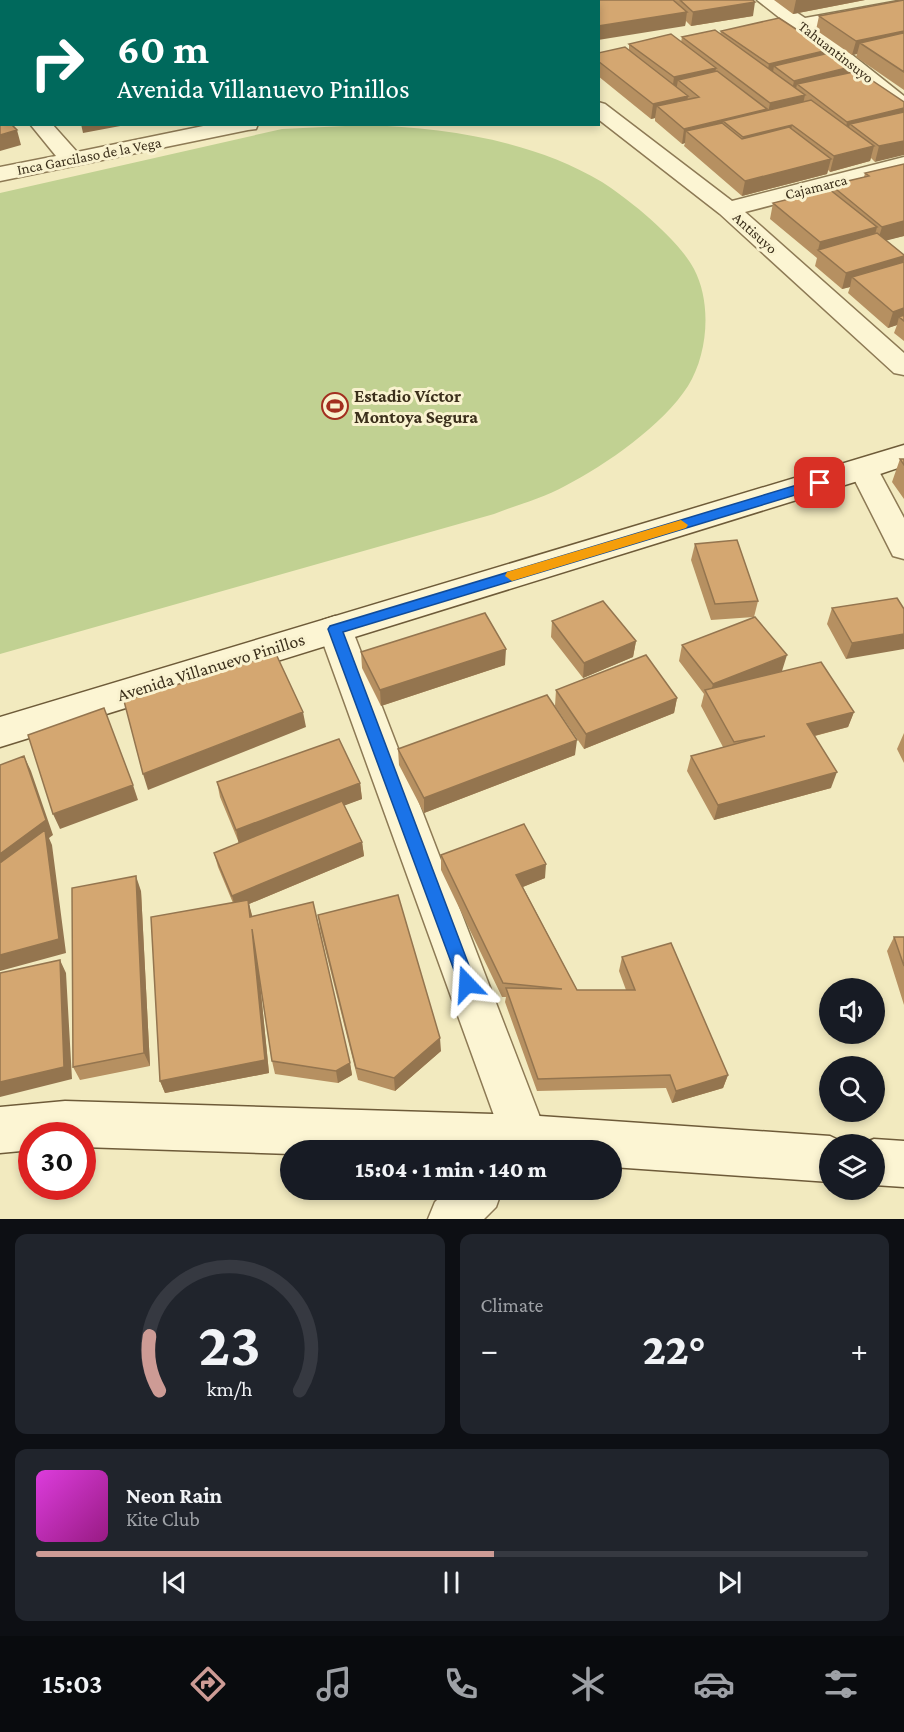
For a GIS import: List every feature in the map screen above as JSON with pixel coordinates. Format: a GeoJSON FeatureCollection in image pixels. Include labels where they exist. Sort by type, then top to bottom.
{"type":"FeatureCollection","features":[{"type":"Feature","properties":{"kind":"street","name":"Tahuantinsuyo"},"geometry":{"type":"LineString","coordinates":[[766,0],[802,25],[904,106]]}},
{"type":"Feature","properties":{"kind":"street"},"geometry":{"type":"LineString","coordinates":[[734,36],[904,6]]}},
{"type":"Feature","properties":{"kind":"street","name":"Antisuyo"},"geometry":{"type":"LineString","coordinates":[[600,110],[728,209],[904,367]]}},
{"type":"Feature","properties":{"kind":"street"},"geometry":{"type":"LineString","coordinates":[[42,126],[70,158]]}},
{"type":"Feature","properties":{"kind":"street","name":"Inca Garcilaso de la Vega"},"geometry":{"type":"LineString","coordinates":[[0,174],[70,158],[238,126]]}},
{"type":"Feature","properties":{"kind":"street","name":"Cajamarca"},"geometry":{"type":"LineString","coordinates":[[728,209],[904,164]]}},
{"type":"Feature","properties":{"kind":"street","name":"Avenida Villanuevo Pinillos"},"geometry":{"type":"LineString","coordinates":[[0,732],[904,455]]}},
{"type":"Feature","properties":{"kind":"street"},"geometry":{"type":"LineString","coordinates":[[864,469],[904,548]]}},
{"type":"Feature","properties":{"kind":"street"},"geometry":{"type":"LineString","coordinates":[[335,629],[519,1140]]}},
{"type":"Feature","properties":{"kind":"street"},"geometry":{"type":"LineString","coordinates":[[0,1130],[65,1124],[429,1140]]}},
{"type":"Feature","properties":{"kind":"street"},"geometry":{"type":"LineString","coordinates":[[622,1149],[819,1158]]}},
{"type":"Feature","properties":{"kind":"street"},"geometry":{"type":"LineString","coordinates":[[885,1163],[904,1164]]}},
{"type":"Feature","properties":{"kind":"street"},"geometry":{"type":"LineString","coordinates":[[452,1219],[470,1200]]}},
{"type":"Feature","properties":{"kind":"green space","name":"Estadio Víctor Montoya Segura"},"geometry":{"type":"Polygon","coordinates":[[[381,126],[457,133],[518,146],[575,168],[602,182],[639,209],[665,233],[694,269],[700,282],[705,313],[703,344],[695,373],[677,401],[632,443],[598,467],[539,498],[494,514],[0,654],[0,193],[282,129],[381,126]]]}},
{"type":"Feature","properties":{"kind":"building"},"geometry":{"type":"Polygon","coordinates":[[[600,0],[673,0],[687,12],[600,26],[600,0]]]}},
{"type":"Feature","properties":{"kind":"building"},"geometry":{"type":"Polygon","coordinates":[[[680,0],[753,0],[755,2],[693,12],[680,0]]]}},
{"type":"Feature","properties":{"kind":"building"},"geometry":{"type":"Polygon","coordinates":[[[904,0],[904,31],[856,41],[819,16],[904,0]]]}},
{"type":"Feature","properties":{"kind":"building"},"geometry":{"type":"Polygon","coordinates":[[[779,18],[828,50],[769,64],[721,31],[779,18]]]}},
{"type":"Feature","properties":{"kind":"building"},"geometry":{"type":"Polygon","coordinates":[[[715,30],[805,95],[770,103],[682,37],[715,30]]]}},
{"type":"Feature","properties":{"kind":"building"},"geometry":{"type":"Polygon","coordinates":[[[903,33],[904,72],[860,43],[903,33]]]}},
{"type":"Feature","properties":{"kind":"building"},"geometry":{"type":"Polygon","coordinates":[[[671,34],[716,68],[674,77],[629,44],[671,34]]]}},
{"type":"Feature","properties":{"kind":"building"},"geometry":{"type":"Polygon","coordinates":[[[625,47],[688,96],[653,104],[600,63],[600,53],[625,47]]]}},
{"type":"Feature","properties":{"kind":"building"},"geometry":{"type":"Polygon","coordinates":[[[829,53],[850,67],[794,81],[774,66],[829,53]]]}},
{"type":"Feature","properties":{"kind":"building"},"geometry":{"type":"Polygon","coordinates":[[[717,71],[767,109],[684,129],[657,106],[699,97],[678,80],[717,71]]]}},
{"type":"Feature","properties":{"kind":"building"},"geometry":{"type":"Polygon","coordinates":[[[858,71],[904,102],[904,108],[847,122],[797,84],[858,71]]]}},
{"type":"Feature","properties":{"kind":"building"},"geometry":{"type":"Polygon","coordinates":[[[811,100],[874,146],[834,156],[792,125],[743,137],[723,121],[811,100]]]}},
{"type":"Feature","properties":{"kind":"building"},"geometry":{"type":"Polygon","coordinates":[[[904,112],[904,141],[879,146],[850,124],[904,112]]]}},
{"type":"Feature","properties":{"kind":"building"},"geometry":{"type":"Polygon","coordinates":[[[722,123],[742,139],[789,127],[831,159],[745,181],[686,131],[722,123]]]}},
{"type":"Feature","properties":{"kind":"building"},"geometry":{"type":"Polygon","coordinates":[[[0,126],[13,126],[17,130],[0,135],[0,126]]]}},
{"type":"Feature","properties":{"kind":"building"},"geometry":{"type":"Polygon","coordinates":[[[904,164],[904,221],[882,227],[831,185],[869,176],[865,173],[904,164]]]}},
{"type":"Feature","properties":{"kind":"building"},"geometry":{"type":"Polygon","coordinates":[[[829,189],[877,227],[820,242],[773,203],[829,189]]]}},
{"type":"Feature","properties":{"kind":"building"},"geometry":{"type":"Polygon","coordinates":[[[877,233],[904,256],[846,273],[818,250],[877,233]]]}},
{"type":"Feature","properties":{"kind":"building"},"geometry":{"type":"Polygon","coordinates":[[[904,262],[904,308],[893,312],[852,277],[904,262]]]}},
{"type":"Feature","properties":{"kind":"building"},"geometry":{"type":"Polygon","coordinates":[[[737,540],[758,601],[715,604],[695,544],[737,540]]]}},
{"type":"Feature","properties":{"kind":"building"},"geometry":{"type":"Polygon","coordinates":[[[897,598],[904,609],[904,634],[852,643],[832,608],[897,598]]]}},
{"type":"Feature","properties":{"kind":"building"},"geometry":{"type":"Polygon","coordinates":[[[603,601],[636,641],[584,663],[552,621],[603,601]]]}},
{"type":"Feature","properties":{"kind":"building"},"geometry":{"type":"Polygon","coordinates":[[[485,613],[506,649],[380,690],[361,652],[485,613]]]}},
{"type":"Feature","properties":{"kind":"building"},"geometry":{"type":"Polygon","coordinates":[[[755,617],[787,655],[713,684],[682,645],[755,617]]]}},
{"type":"Feature","properties":{"kind":"building"},"geometry":{"type":"Polygon","coordinates":[[[276,654],[303,712],[143,774],[124,701],[276,654]]]}},
{"type":"Feature","properties":{"kind":"building"},"geometry":{"type":"Polygon","coordinates":[[[646,655],[677,698],[586,734],[556,690],[646,655]]]}},
{"type":"Feature","properties":{"kind":"building"},"geometry":{"type":"Polygon","coordinates":[[[821,662],[854,712],[807,724],[837,772],[718,805],[691,756],[765,736],[734,742],[705,690],[821,662]]]}},
{"type":"Feature","properties":{"kind":"building"},"geometry":{"type":"Polygon","coordinates":[[[547,695],[577,740],[424,798],[398,749],[547,695]]]}},
{"type":"Feature","properties":{"kind":"building"},"geometry":{"type":"Polygon","coordinates":[[[104,708],[133,785],[53,814],[28,735],[104,708]]]}},
{"type":"Feature","properties":{"kind":"building"},"geometry":{"type":"Polygon","coordinates":[[[339,739],[360,783],[236,830],[217,782],[339,739]]]}},
{"type":"Feature","properties":{"kind":"building"},"geometry":{"type":"Polygon","coordinates":[[[24,756],[46,820],[0,854],[0,765],[24,756]]]}},
{"type":"Feature","properties":{"kind":"building"},"geometry":{"type":"Polygon","coordinates":[[[342,801],[362,842],[232,896],[214,853],[342,801]]]}},
{"type":"Feature","properties":{"kind":"building"},"geometry":{"type":"Polygon","coordinates":[[[524,824],[546,864],[516,875],[577,990],[635,990],[622,957],[671,943],[728,1075],[676,1091],[670,1075],[538,1079],[506,988],[562,989],[503,983],[441,855],[524,824]]]}},
{"type":"Feature","properties":{"kind":"building"},"geometry":{"type":"Polygon","coordinates":[[[45,830],[59,939],[0,955],[0,863],[45,830]]]}},
{"type":"Feature","properties":{"kind":"building"},"geometry":{"type":"Polygon","coordinates":[[[136,876],[144,1053],[73,1067],[72,888],[136,876]]]}},
{"type":"Feature","properties":{"kind":"building"},"geometry":{"type":"Polygon","coordinates":[[[398,895],[440,1038],[394,1078],[356,1068],[318,915],[398,895]]]}},
{"type":"Feature","properties":{"kind":"building"},"geometry":{"type":"Polygon","coordinates":[[[248,900],[250,917],[313,902],[350,1063],[336,1071],[272,1061],[252,929],[265,1060],[160,1081],[151,917],[248,900]]]}},
{"type":"Feature","properties":{"kind":"building"},"geometry":{"type":"Polygon","coordinates":[[[894,937],[904,937],[904,966],[894,937]]]}},
{"type":"Feature","properties":{"kind":"building"},"geometry":{"type":"Polygon","coordinates":[[[60,960],[64,1067],[0,1082],[0,973],[60,960]]]}},
{"type":"Feature","properties":{"kind":"slow traffic"},"geometry":{"type":"LineString","coordinates":[[512,576],[681,525]]}},
{"type":"Feature","properties":{"kind":"place","name":"Estadio Víctor Montoya Segura"},"geometry":{"type":"Point","coordinates":[335,406]}},
{"type":"Feature","properties":{"kind":"route"},"geometry":{"type":"LineString","coordinates":[[467,984],[335,629],[820,483]]}}]}
